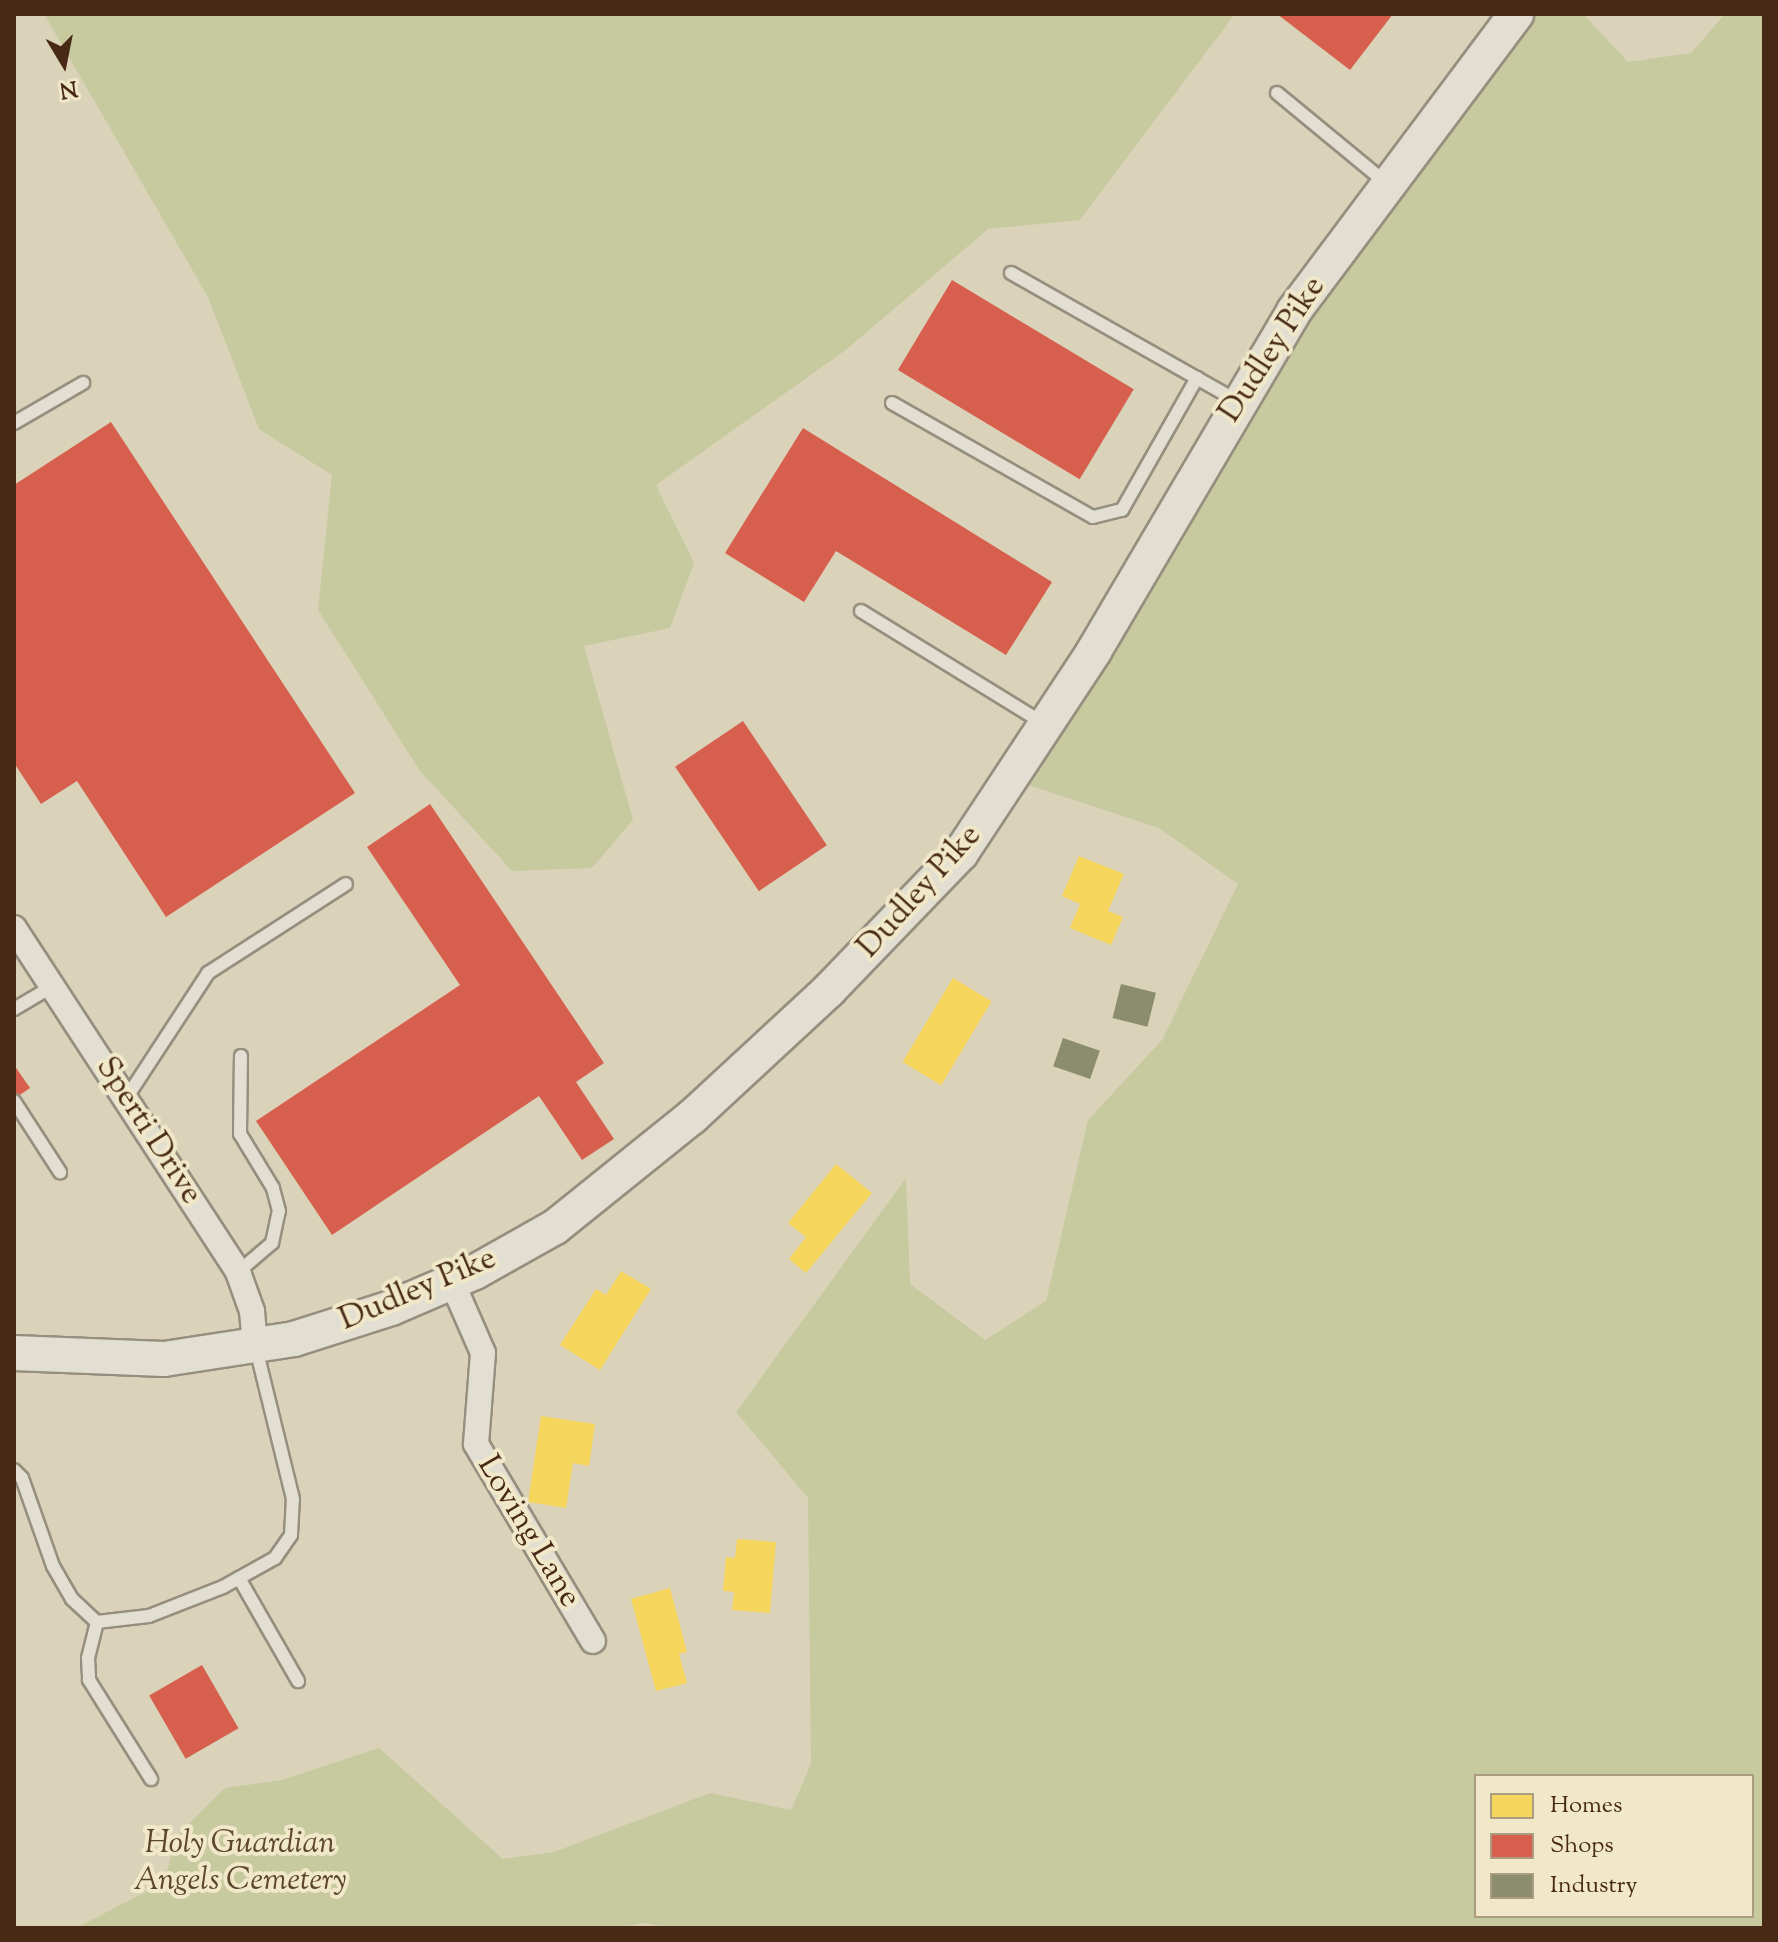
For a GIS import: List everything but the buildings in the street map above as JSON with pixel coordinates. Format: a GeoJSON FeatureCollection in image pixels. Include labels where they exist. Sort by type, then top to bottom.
{"type":"FeatureCollection","features":[{"type":"Feature","properties":{"kind":"street","name":"Dudley Pike"},"geometry":{"type":"LineString","coordinates":[[14,1353],[164,1359],[255,1346],[391,1308],[452,1282],[555,1227],[619,1179],[829,990],[961,853],[1047,725],[1237,401],[1294,311],[1390,186],[1505,19]]}},
{"type":"Feature","properties":{"kind":"street","name":"Sperti Drive"},"geometry":{"type":"LineString","coordinates":[[14,928],[127,1097],[238,1272],[252,1311],[255,1346]]}},
{"type":"Feature","properties":{"kind":"street","name":"Loving Lane"},"geometry":{"type":"LineString","coordinates":[[452,1282],[483,1353],[476,1444],[593,1641]]}},
{"type":"Feature","properties":{"kind":"lane"},"geometry":{"type":"LineString","coordinates":[[1277,93],[1390,186]]}},
{"type":"Feature","properties":{"kind":"lane"},"geometry":{"type":"LineString","coordinates":[[1011,273],[1237,401]]}},
{"type":"Feature","properties":{"kind":"lane"},"geometry":{"type":"LineString","coordinates":[[892,403],[1093,517],[1122,510],[1197,378]]}},
{"type":"Feature","properties":{"kind":"lane"},"geometry":{"type":"LineString","coordinates":[[14,423],[83,383]]}},
{"type":"Feature","properties":{"kind":"lane"},"geometry":{"type":"LineString","coordinates":[[861,611],[1047,725]]}},
{"type":"Feature","properties":{"kind":"lane"},"geometry":{"type":"LineString","coordinates":[[127,1097],[208,973],[346,884]]}},
{"type":"Feature","properties":{"kind":"lane"},"geometry":{"type":"LineString","coordinates":[[14,1009],[53,986]]}},
{"type":"Feature","properties":{"kind":"lane"},"geometry":{"type":"LineString","coordinates":[[238,1272],[272,1243],[279,1211],[273,1188],[240,1134],[241,1056]]}},
{"type":"Feature","properties":{"kind":"lane"},"geometry":{"type":"LineString","coordinates":[[14,1101],[60,1172]]}},
{"type":"Feature","properties":{"kind":"lane"},"geometry":{"type":"LineString","coordinates":[[14,1470],[28,1492],[53,1566],[72,1599],[97,1622],[149,1616],[239,1578],[275,1558],[291,1535],[293,1499],[255,1346]]}},
{"type":"Feature","properties":{"kind":"lane"},"geometry":{"type":"LineString","coordinates":[[239,1578],[298,1681]]}},
{"type":"Feature","properties":{"kind":"lane"},"geometry":{"type":"LineString","coordinates":[[97,1622],[88,1658],[89,1680],[151,1779]]}},
{"type":"Feature","properties":{"kind":"green space"},"geometry":{"type":"Polygon","coordinates":[[[44,14],[1235,14],[1080,220],[988,229],[847,349],[656,485],[694,563],[670,628],[584,646],[633,820],[592,868],[512,871],[420,771],[318,610],[332,475],[259,429],[208,297],[44,14]]]}},
{"type":"Feature","properties":{"kind":"green space","name":"Holy Guardian Angels Cemetery"},"geometry":{"type":"Polygon","coordinates":[[[1516,14],[1583,14],[1628,62],[1691,53],[1725,14],[1764,14],[1764,1928],[673,1928],[644,1923],[617,1928],[76,1928],[165,1882],[175,1837],[225,1788],[282,1780],[379,1748],[503,1859],[554,1852],[710,1793],[791,1810],[811,1764],[808,1498],[736,1412],[906,1178],[910,1284],[985,1340],[1046,1301],[1088,1120],[1162,1040],[1238,884],[1159,828],[1013,780],[1227,417],[1516,14]]]}}]}
